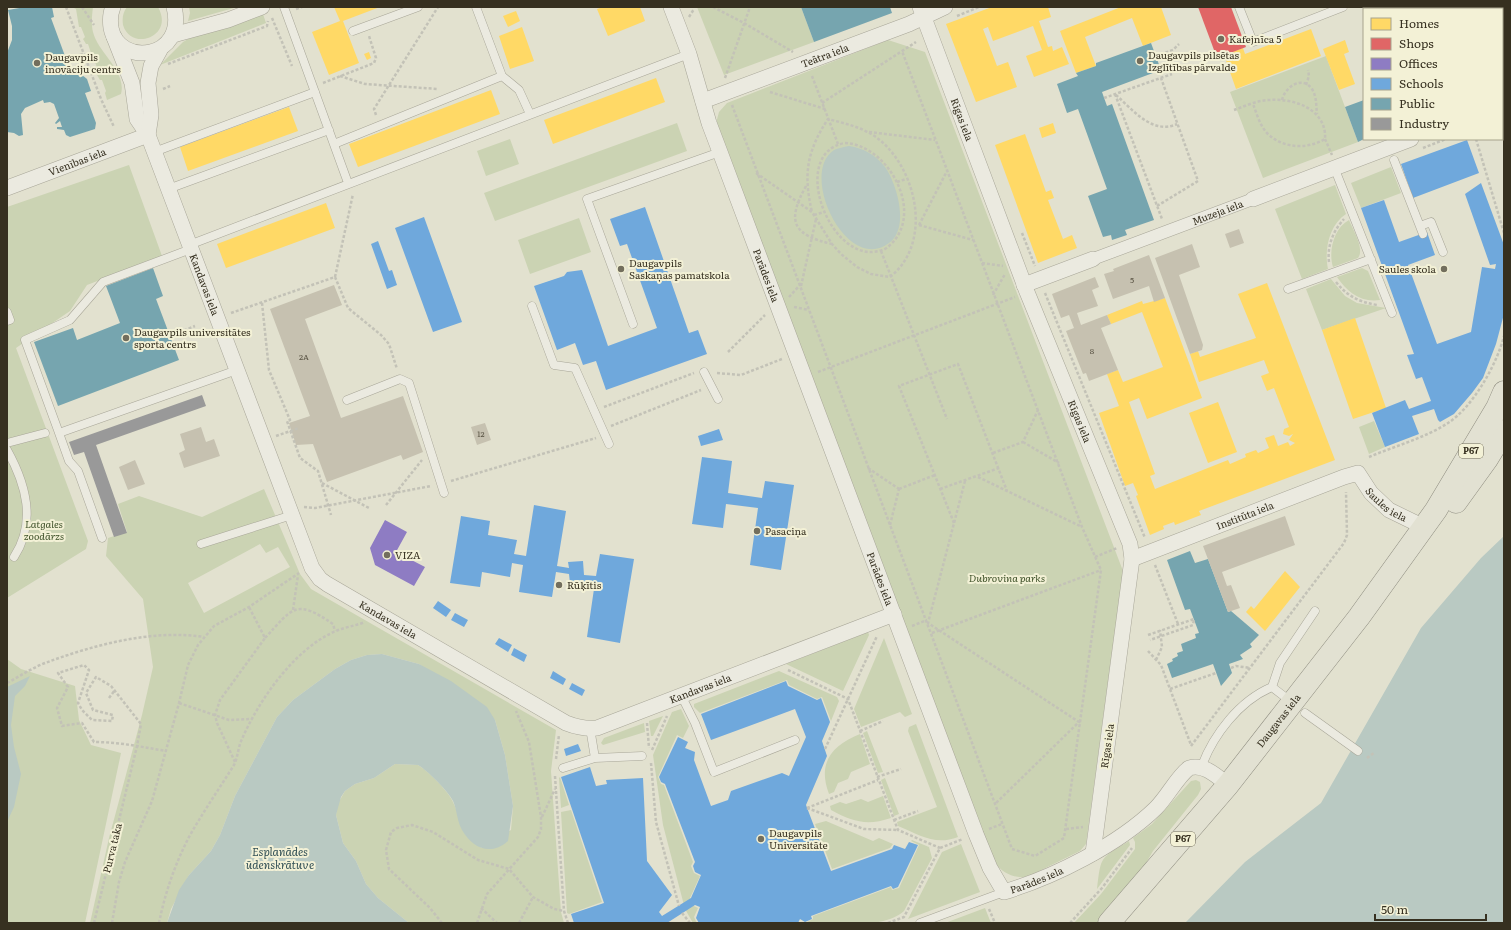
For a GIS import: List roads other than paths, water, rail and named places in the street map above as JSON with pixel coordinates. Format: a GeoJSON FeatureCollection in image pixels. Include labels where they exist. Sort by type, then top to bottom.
{"type":"FeatureCollection","features":[{"type":"Feature","properties":{"kind":"main road","name":"Daugavas iela"},"geometry":{"type":"LineString","coordinates":[[1109,923],[1228,785],[1359,617],[1430,518],[1497,408],[1504,392]]}},
{"type":"Feature","properties":{"kind":"main road","name":"P67"},"geometry":{"type":"LineString","coordinates":[[1430,518],[1455,503],[1487,459],[1504,431]]}},
{"type":"Feature","properties":{"kind":"street"},"geometry":{"type":"LineString","coordinates":[[174,7],[176,16],[173,35],[228,20],[267,12]]}},
{"type":"Feature","properties":{"kind":"street","name":"Parādes iela"},"geometry":{"type":"LineString","coordinates":[[671,7],[690,54],[703,101],[720,152],[976,834],[990,868],[1004,892],[1027,885],[1092,853],[1138,824],[1157,807],[1189,768],[1201,768]]}},
{"type":"Feature","properties":{"kind":"street","name":"Kandavas iela"},"geometry":{"type":"LineString","coordinates":[[112,8],[110,20],[114,37],[132,83],[137,119],[148,135],[237,370],[296,514],[312,568],[327,584],[561,720],[575,727],[590,728],[597,728],[646,710],[894,614]]}},
{"type":"Feature","properties":{"kind":"street","name":"Teātra iela"},"geometry":{"type":"LineString","coordinates":[[703,101],[747,85],[922,12],[949,12]]}},
{"type":"Feature","properties":{"kind":"street","name":"Rīgas iela"},"geometry":{"type":"LineString","coordinates":[[922,12],[1025,288],[1130,544],[1132,559],[1092,853]]}},
{"type":"Feature","properties":{"kind":"street","name":"Kandavas iela"},"geometry":{"type":"LineString","coordinates":[[148,135],[151,114],[148,82],[152,66],[160,50],[173,35]]}},
{"type":"Feature","properties":{"kind":"street"},"geometry":{"type":"LineString","coordinates":[[114,37],[120,44],[137,52],[148,53],[160,50]]}},
{"type":"Feature","properties":{"kind":"street","name":"Vienības iela"},"geometry":{"type":"LineString","coordinates":[[7,188],[148,135]]}},
{"type":"Feature","properties":{"kind":"street","name":"Muzeja iela"},"geometry":{"type":"LineString","coordinates":[[1025,288],[1040,279],[1408,140]]}},
{"type":"Feature","properties":{"kind":"street","name":"Institūta iela"},"geometry":{"type":"LineString","coordinates":[[1132,559],[1344,477],[1358,473]]}},
{"type":"Feature","properties":{"kind":"street","name":"Saules iela"},"geometry":{"type":"LineString","coordinates":[[1358,473],[1371,493],[1389,510],[1430,518]]}},
{"type":"Feature","properties":{"kind":"street"},"geometry":{"type":"LineString","coordinates":[[1201,768],[1217,776],[1228,785]]}},
{"type":"Feature","properties":{"kind":"lane"},"geometry":{"type":"LineString","coordinates":[[353,31],[418,7]]}},
{"type":"Feature","properties":{"kind":"lane"},"geometry":{"type":"LineString","coordinates":[[476,7],[502,76],[519,90],[530,114]]}},
{"type":"Feature","properties":{"kind":"lane"},"geometry":{"type":"LineString","coordinates":[[1239,7],[1253,42],[1343,7]]}},
{"type":"Feature","properties":{"kind":"lane"},"geometry":{"type":"LineString","coordinates":[[285,10],[334,144],[352,182]]}},
{"type":"Feature","properties":{"kind":"lane"},"geometry":{"type":"LineString","coordinates":[[102,538],[78,471],[69,460],[24,340],[70,320],[103,282],[352,182],[690,54]]}},
{"type":"Feature","properties":{"kind":"lane"},"geometry":{"type":"LineString","coordinates":[[334,144],[502,76]]}},
{"type":"Feature","properties":{"kind":"lane"},"geometry":{"type":"LineString","coordinates":[[154,152],[304,96],[314,89]]}},
{"type":"Feature","properties":{"kind":"lane"},"geometry":{"type":"LineString","coordinates":[[168,189],[329,130]]}},
{"type":"Feature","properties":{"kind":"lane"},"geometry":{"type":"LineString","coordinates":[[633,324],[586,199],[720,152]]}},
{"type":"Feature","properties":{"kind":"lane"},"geometry":{"type":"LineString","coordinates":[[1394,160],[1422,230],[1431,222],[1443,252]]}},
{"type":"Feature","properties":{"kind":"lane"},"geometry":{"type":"LineString","coordinates":[[1334,168],[1392,313]]}},
{"type":"Feature","properties":{"kind":"lane"},"geometry":{"type":"LineString","coordinates":[[1288,289],[1371,259]]}},
{"type":"Feature","properties":{"kind":"lane"},"geometry":{"type":"LineString","coordinates":[[532,306],[554,365],[575,368],[609,444]]}},
{"type":"Feature","properties":{"kind":"lane"},"geometry":{"type":"LineString","coordinates":[[7,312],[10,320],[7,321]]}},
{"type":"Feature","properties":{"kind":"lane"},"geometry":{"type":"LineString","coordinates":[[59,434],[237,370]]}},
{"type":"Feature","properties":{"kind":"lane"},"geometry":{"type":"LineString","coordinates":[[704,372],[718,399]]}},
{"type":"Feature","properties":{"kind":"lane"},"geometry":{"type":"LineString","coordinates":[[347,400],[400,379],[409,383],[444,493]]}},
{"type":"Feature","properties":{"kind":"lane"},"geometry":{"type":"LineString","coordinates":[[7,443],[45,433]]}},
{"type":"Feature","properties":{"kind":"lane"},"geometry":{"type":"LineString","coordinates":[[7,450],[26,493],[28,510],[21,546],[14,557]]}},
{"type":"Feature","properties":{"kind":"lane"},"geometry":{"type":"LineString","coordinates":[[201,544],[296,514]]}},
{"type":"Feature","properties":{"kind":"lane"},"geometry":{"type":"LineString","coordinates":[[1201,768],[1210,745],[1228,722],[1254,697],[1272,687],[1280,663],[1315,611]]}},
{"type":"Feature","properties":{"kind":"lane"},"geometry":{"type":"LineString","coordinates":[[1272,687],[1285,698]]}},
{"type":"Feature","properties":{"kind":"lane"},"geometry":{"type":"LineString","coordinates":[[678,698],[695,723],[714,772],[795,740]]}},
{"type":"Feature","properties":{"kind":"lane"},"geometry":{"type":"LineString","coordinates":[[1305,713],[1358,751]]}},
{"type":"Feature","properties":{"kind":"lane"},"geometry":{"type":"LineString","coordinates":[[590,728],[595,758]]}},
{"type":"Feature","properties":{"kind":"lane"},"geometry":{"type":"LineString","coordinates":[[563,768],[595,758],[642,756]]}},
{"type":"Feature","properties":{"kind":"lane"},"geometry":{"type":"LineString","coordinates":[[920,923],[1004,892]]}},
{"type":"Feature","properties":{"kind":"water"},"geometry":{"type":"Polygon","coordinates":[[[849,146],[859,148],[878,159],[885,167],[894,184],[897,195],[900,217],[899,227],[895,236],[889,243],[873,249],[858,245],[844,234],[832,218],[825,198],[822,179],[824,162],[834,150],[849,146]]]}},
{"type":"Feature","properties":{"kind":"water"},"geometry":{"type":"Polygon","coordinates":[[[1504,536],[1504,923],[1185,923],[1245,862],[1321,803],[1421,628],[1481,558],[1504,536]]]}},
{"type":"Feature","properties":{"kind":"water","name":"Esplanādes ūdenskrātuve"},"geometry":{"type":"Polygon","coordinates":[[[382,654],[419,664],[451,681],[487,707],[495,720],[505,755],[513,806],[508,841],[502,846],[489,849],[477,846],[471,842],[462,830],[453,801],[447,792],[418,765],[395,764],[374,778],[355,784],[345,791],[341,797],[336,815],[343,843],[356,861],[366,884],[378,898],[409,923],[167,923],[179,890],[189,875],[211,851],[220,835],[235,796],[277,717],[293,700],[335,669],[351,660],[367,655],[382,654]]]}},
{"type":"Feature","properties":{"kind":"water"},"geometry":{"type":"Polygon","coordinates":[[[30,676],[25,686],[15,696],[11,725],[14,747],[21,774],[14,807],[7,822],[7,687],[30,676]]]}},
{"type":"Feature","properties":{"kind":"place","name":"Kafejnīca 5"},"geometry":{"type":"Point","coordinates":[1221,39]}},
{"type":"Feature","properties":{"kind":"place","name":"Daugavpils pilsētas Izglītības pārvalde"},"geometry":{"type":"Point","coordinates":[1140,61]}},
{"type":"Feature","properties":{"kind":"place","name":"Daugavpils inovāciju centrs"},"geometry":{"type":"Point","coordinates":[37,63]}},
{"type":"Feature","properties":{"kind":"place","name":"Daugavpils Saskaņas pamatskola"},"geometry":{"type":"Point","coordinates":[621,269]}},
{"type":"Feature","properties":{"kind":"place","name":"Saules skola"},"geometry":{"type":"Point","coordinates":[1444,269]}},
{"type":"Feature","properties":{"kind":"place","name":"Daugavpils universitātes sporta centrs"},"geometry":{"type":"Point","coordinates":[126,338]}},
{"type":"Feature","properties":{"kind":"place","name":"Pasaciņa"},"geometry":{"type":"Point","coordinates":[757,531]}},
{"type":"Feature","properties":{"kind":"place","name":"VIZA"},"geometry":{"type":"Point","coordinates":[387,555]}},
{"type":"Feature","properties":{"kind":"place","name":"Rūķītis"},"geometry":{"type":"Point","coordinates":[559,585]}},
{"type":"Feature","properties":{"kind":"place","name":"Daugavpils Universitāte"},"geometry":{"type":"Point","coordinates":[761,839]}},
{"type":"Feature","properties":{"kind":"park label","name":"Latgales zoodārzs"},"geometry":{"type":"Point","coordinates":[44,530]}},
{"type":"Feature","properties":{"kind":"park label","name":"Dubrovina parks"},"geometry":{"type":"Point","coordinates":[1007,578]}}]}
